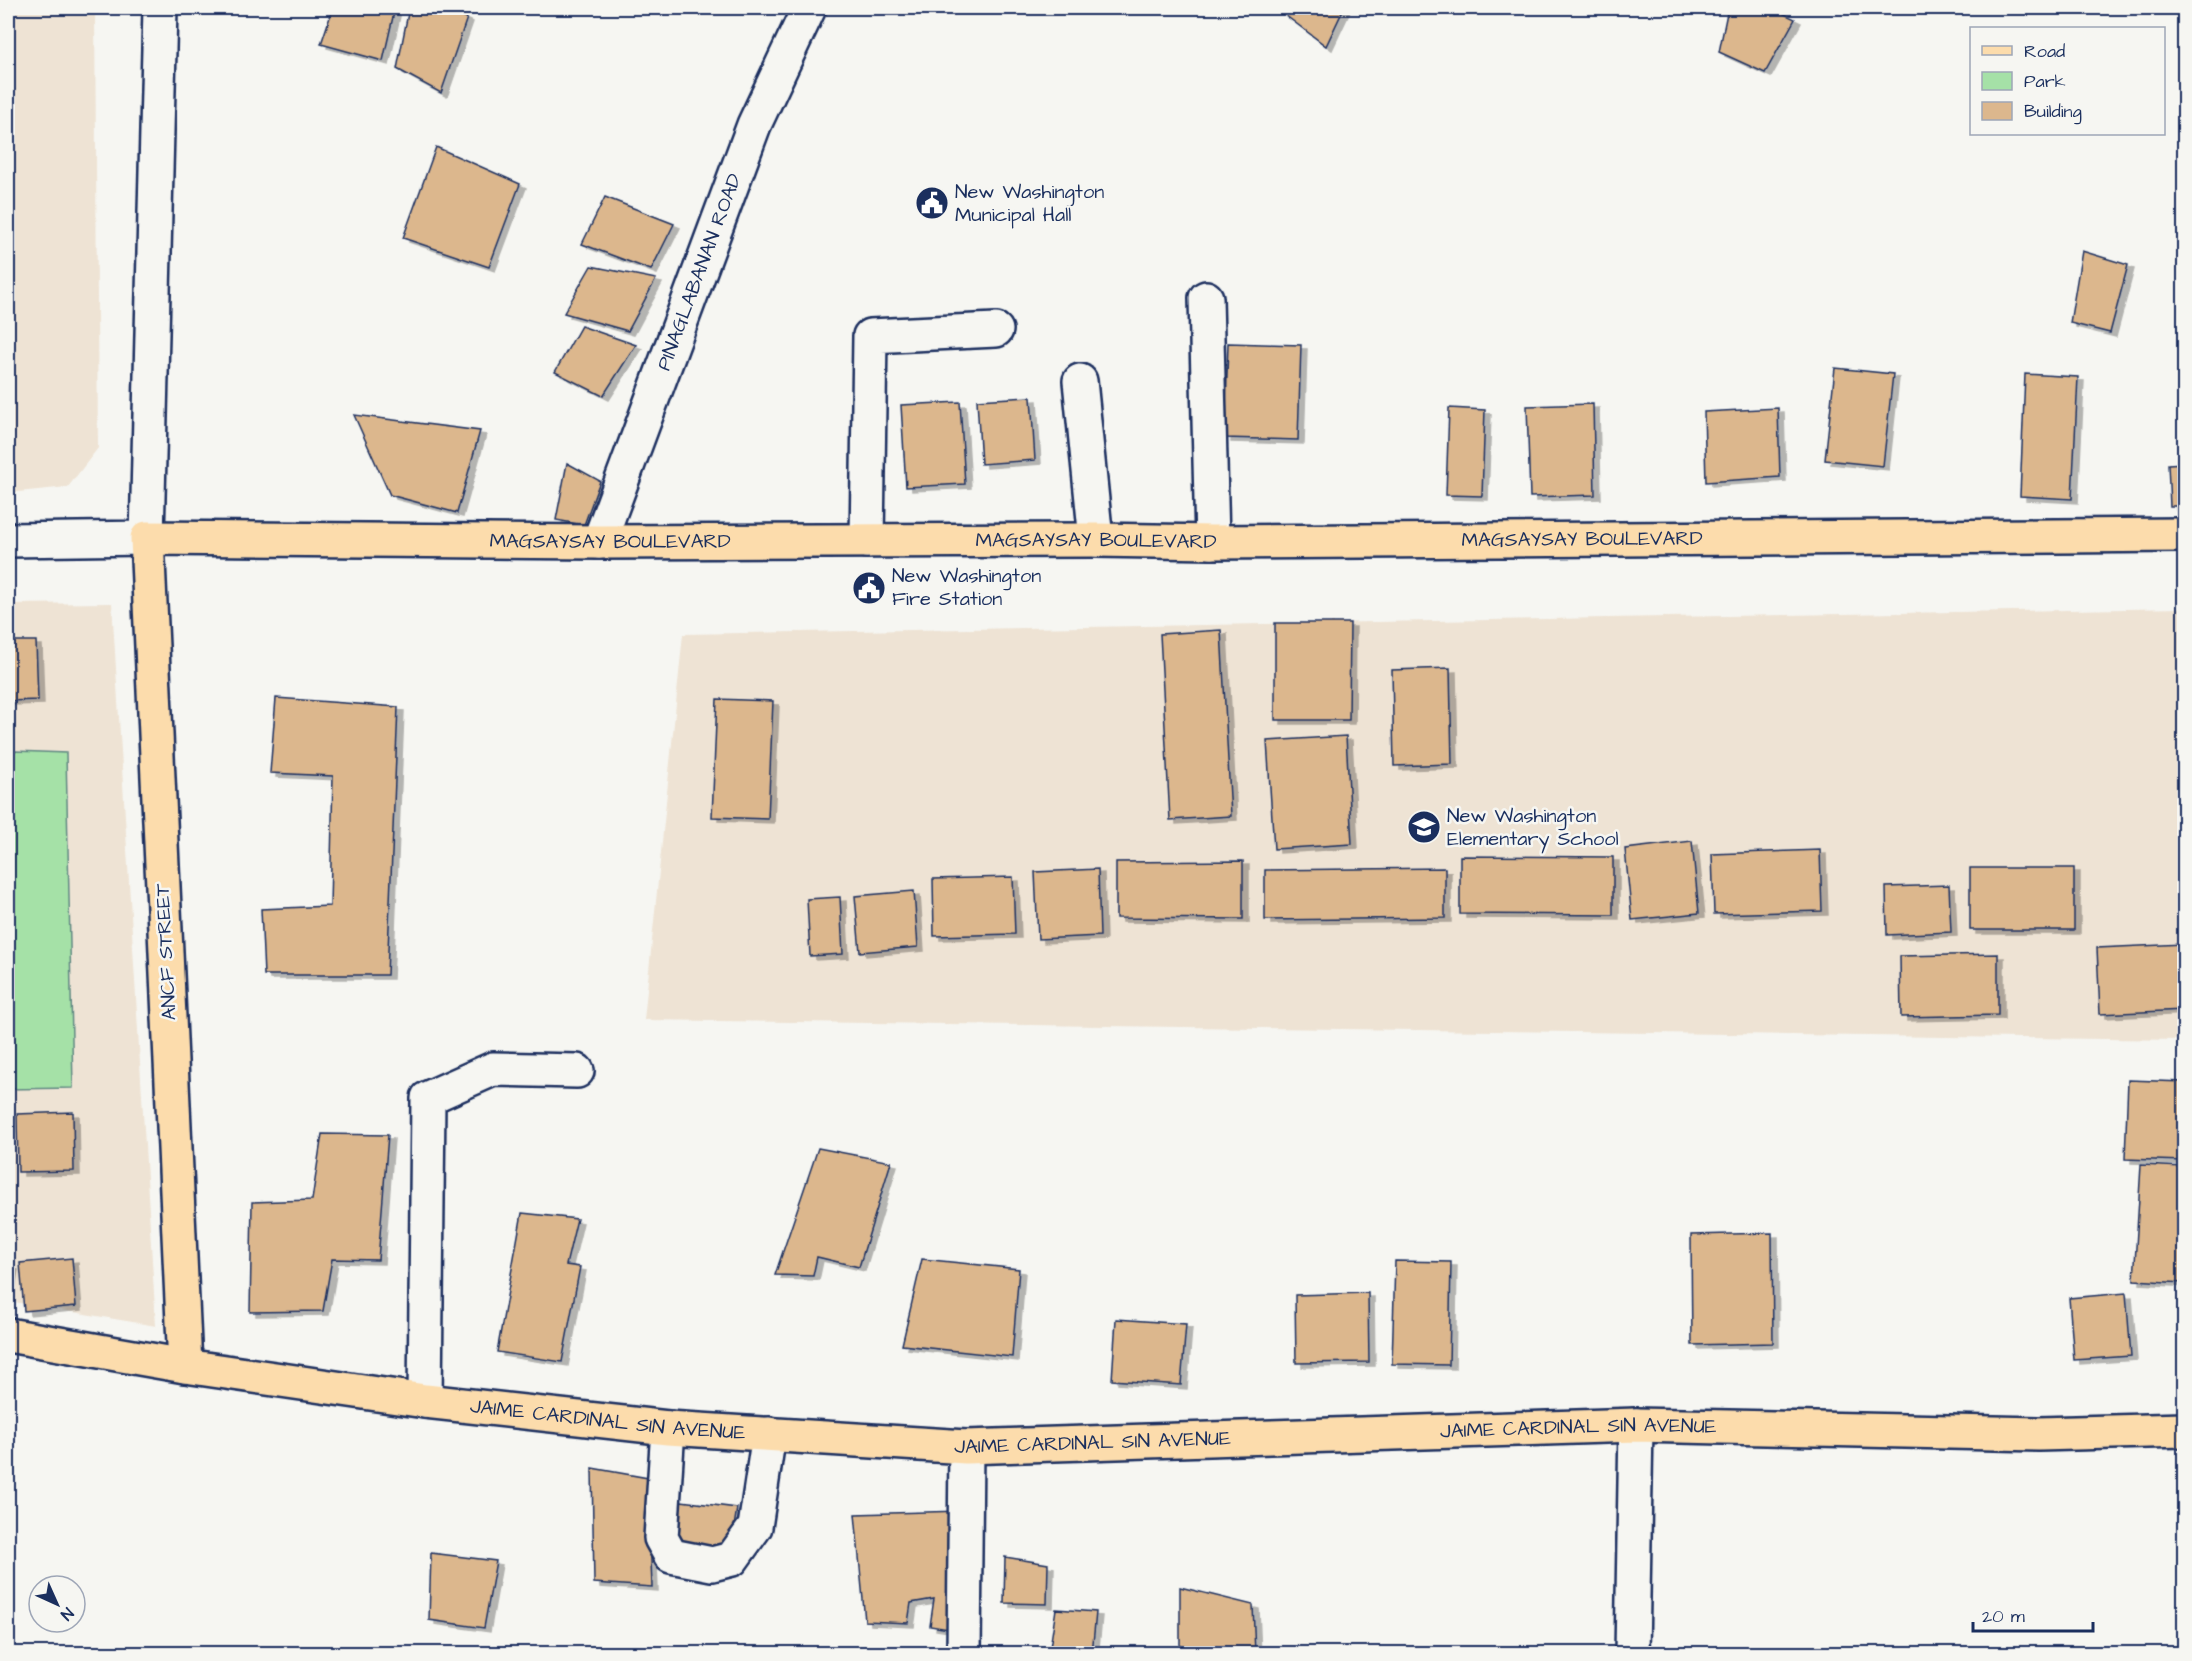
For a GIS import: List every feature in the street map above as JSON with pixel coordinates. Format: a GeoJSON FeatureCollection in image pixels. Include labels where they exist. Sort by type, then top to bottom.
{"type":"FeatureCollection","features":[{"type":"Feature","properties":{"kind":"main road","name":"MAGSAYSAY BOULEVARD"},"geometry":{"type":"LineString","coordinates":[[147,538],[599,542],[1096,540],[1212,542],[2184,535]]}},
{"type":"Feature","properties":{"kind":"main road","name":"ANCF STREET"},"geometry":{"type":"LineString","coordinates":[[147,538],[185,1366]]}},
{"type":"Feature","properties":{"kind":"main road","name":"JAIME CARDINAL SIN AVENUE"},"geometry":{"type":"LineString","coordinates":[[8,1335],[185,1366],[425,1401],[668,1428],[966,1446],[1636,1425],[2039,1434],[2184,1430]]}},
{"type":"Feature","properties":{"kind":"street"},"geometry":{"type":"LineString","coordinates":[[147,538],[160,8]]}},
{"type":"Feature","properties":{"kind":"street","name":"PINAGLABANAN ROAD"},"geometry":{"type":"LineString","coordinates":[[599,542],[754,125],[809,8]]}},
{"type":"Feature","properties":{"kind":"street"},"geometry":{"type":"LineString","coordinates":[[1206,298],[1212,542]]}},
{"type":"Feature","properties":{"kind":"street"},"geometry":{"type":"LineString","coordinates":[[867,541],[870,336],[996,330]]}},
{"type":"Feature","properties":{"kind":"street"},"geometry":{"type":"LineString","coordinates":[[1080,381],[1096,540]]}},
{"type":"Feature","properties":{"kind":"street","name":"MAGSAYSAY BOULEVARD"},"geometry":{"type":"LineString","coordinates":[[8,540],[147,538]]}},
{"type":"Feature","properties":{"kind":"street"},"geometry":{"type":"LineString","coordinates":[[425,1401],[428,1098],[493,1069],[577,1071]]}},
{"type":"Feature","properties":{"kind":"street"},"geometry":{"type":"LineString","coordinates":[[1632,1653],[1636,1425]]}},
{"type":"Feature","properties":{"kind":"street"},"geometry":{"type":"LineString","coordinates":[[668,1428],[661,1538],[671,1556],[712,1564],[732,1558],[755,1527],[769,1434]]}},
{"type":"Feature","properties":{"kind":"street"},"geometry":{"type":"LineString","coordinates":[[964,1653],[966,1446]]}},
{"type":"Feature","properties":{"kind":"shaded area"},"geometry":{"type":"Polygon","coordinates":[[[8,8],[95,8],[98,448],[68,487],[8,493],[8,8]]]}},
{"type":"Feature","properties":{"kind":"shaded area"},"geometry":{"type":"Polygon","coordinates":[[[112,603],[156,1326],[8,1301],[8,604],[112,603]]]}},
{"type":"Feature","properties":{"kind":"shaded area","name":"New Washington Elementary School"},"geometry":{"type":"Polygon","coordinates":[[[2184,608],[2184,1040],[644,1020],[683,634],[2184,608]]]}},
{"type":"Feature","properties":{"kind":"green space"},"geometry":{"type":"Polygon","coordinates":[[[15,751],[66,753],[73,1088],[8,1089],[8,753],[15,751]]]}},
{"type":"Feature","properties":{"kind":"building"},"geometry":{"type":"Polygon","coordinates":[[[333,8],[395,8],[383,61],[321,44],[333,8]]]}},
{"type":"Feature","properties":{"kind":"building"},"geometry":{"type":"Polygon","coordinates":[[[409,8],[446,8],[467,18],[441,93],[397,69],[409,8]]]}},
{"type":"Feature","properties":{"kind":"building"},"geometry":{"type":"Polygon","coordinates":[[[1344,8],[1326,46],[1277,9],[1344,8]]]}},
{"type":"Feature","properties":{"kind":"building"},"geometry":{"type":"Polygon","coordinates":[[[1728,8],[1772,8],[1795,19],[1765,73],[1719,52],[1728,8]]]}},
{"type":"Feature","properties":{"kind":"building"},"geometry":{"type":"Polygon","coordinates":[[[436,147],[520,184],[489,267],[403,238],[436,147]]]}},
{"type":"Feature","properties":{"kind":"building"},"geometry":{"type":"Polygon","coordinates":[[[605,197],[674,224],[651,270],[582,244],[605,197]]]}},
{"type":"Feature","properties":{"kind":"building"},"geometry":{"type":"Polygon","coordinates":[[[2082,251],[2128,265],[2110,333],[2070,323],[2082,251]]]}},
{"type":"Feature","properties":{"kind":"building"},"geometry":{"type":"Polygon","coordinates":[[[591,266],[656,279],[628,331],[564,313],[591,266]]]}},
{"type":"Feature","properties":{"kind":"building"},"geometry":{"type":"Polygon","coordinates":[[[581,326],[636,345],[603,396],[555,372],[581,326]]]}},
{"type":"Feature","properties":{"kind":"building"},"geometry":{"type":"Polygon","coordinates":[[[1228,343],[1301,345],[1298,440],[1225,438],[1228,343]]]}},
{"type":"Feature","properties":{"kind":"building"},"geometry":{"type":"Polygon","coordinates":[[[1835,368],[1893,374],[1883,466],[1825,460],[1835,368]]]}},
{"type":"Feature","properties":{"kind":"building"},"geometry":{"type":"Polygon","coordinates":[[[2025,374],[2078,377],[2072,499],[2020,496],[2025,374]]]}},
{"type":"Feature","properties":{"kind":"building"},"geometry":{"type":"Polygon","coordinates":[[[1031,397],[1035,460],[981,464],[977,400],[1031,397]]]}},
{"type":"Feature","properties":{"kind":"building"},"geometry":{"type":"Polygon","coordinates":[[[960,402],[965,484],[906,487],[901,405],[960,402]]]}},
{"type":"Feature","properties":{"kind":"building"},"geometry":{"type":"Polygon","coordinates":[[[1593,404],[1595,495],[1530,497],[1527,406],[1593,404]]]}},
{"type":"Feature","properties":{"kind":"building"},"geometry":{"type":"Polygon","coordinates":[[[1449,408],[1485,410],[1482,496],[1446,495],[1449,408]]]}},
{"type":"Feature","properties":{"kind":"building"},"geometry":{"type":"Polygon","coordinates":[[[1778,408],[1780,477],[1706,482],[1704,412],[1778,408]]]}},
{"type":"Feature","properties":{"kind":"building"},"geometry":{"type":"Polygon","coordinates":[[[354,415],[480,431],[457,513],[390,495],[354,415]]]}},
{"type":"Feature","properties":{"kind":"building"},"geometry":{"type":"Polygon","coordinates":[[[567,463],[600,481],[584,525],[556,520],[567,463]]]}},
{"type":"Feature","properties":{"kind":"building"},"geometry":{"type":"Polygon","coordinates":[[[2184,463],[2184,506],[2170,506],[2168,464],[2184,463]]]}},
{"type":"Feature","properties":{"kind":"building"},"geometry":{"type":"Polygon","coordinates":[[[1275,623],[1350,623],[1349,720],[1275,720],[1275,623]]]}},
{"type":"Feature","properties":{"kind":"building"},"geometry":{"type":"Polygon","coordinates":[[[1221,630],[1231,816],[1170,820],[1160,634],[1221,630]]]}},
{"type":"Feature","properties":{"kind":"building"},"geometry":{"type":"Polygon","coordinates":[[[8,641],[36,641],[38,700],[8,701],[8,641]]]}},
{"type":"Feature","properties":{"kind":"building"},"geometry":{"type":"Polygon","coordinates":[[[1450,668],[1452,764],[1394,766],[1392,670],[1450,668]]]}},
{"type":"Feature","properties":{"kind":"building"},"geometry":{"type":"Polygon","coordinates":[[[276,698],[398,707],[387,975],[264,975],[261,909],[330,906],[333,776],[270,773],[276,698]]]}},
{"type":"Feature","properties":{"kind":"building"},"geometry":{"type":"Polygon","coordinates":[[[717,699],[773,701],[768,819],[712,817],[717,699]]]}},
{"type":"Feature","properties":{"kind":"building"},"geometry":{"type":"Polygon","coordinates":[[[1346,736],[1352,844],[1274,849],[1267,741],[1346,736]]]}},
{"type":"Feature","properties":{"kind":"building"},"geometry":{"type":"Polygon","coordinates":[[[1692,841],[1699,913],[1632,920],[1625,849],[1692,841]]]}},
{"type":"Feature","properties":{"kind":"building"},"geometry":{"type":"Polygon","coordinates":[[[1820,850],[1822,911],[1714,914],[1712,854],[1820,850]]]}},
{"type":"Feature","properties":{"kind":"building"},"geometry":{"type":"Polygon","coordinates":[[[1460,856],[1613,857],[1613,915],[1460,914],[1460,856]]]}},
{"type":"Feature","properties":{"kind":"building"},"geometry":{"type":"Polygon","coordinates":[[[1243,861],[1243,919],[1116,918],[1116,862],[1243,861]]]}},
{"type":"Feature","properties":{"kind":"building"},"geometry":{"type":"Polygon","coordinates":[[[1445,868],[1445,918],[1265,920],[1265,870],[1445,868]]]}},
{"type":"Feature","properties":{"kind":"building"},"geometry":{"type":"Polygon","coordinates":[[[1970,868],[2074,868],[2074,930],[1970,930],[1970,868]]]}},
{"type":"Feature","properties":{"kind":"building"},"geometry":{"type":"Polygon","coordinates":[[[1098,869],[1100,936],[1038,939],[1035,872],[1098,869]]]}},
{"type":"Feature","properties":{"kind":"building"},"geometry":{"type":"Polygon","coordinates":[[[1013,877],[1015,934],[934,936],[933,879],[1013,877]]]}},
{"type":"Feature","properties":{"kind":"building"},"geometry":{"type":"Polygon","coordinates":[[[1949,885],[1951,932],[1887,935],[1886,887],[1949,885]]]}},
{"type":"Feature","properties":{"kind":"building"},"geometry":{"type":"Polygon","coordinates":[[[914,891],[918,947],[860,952],[855,896],[914,891]]]}},
{"type":"Feature","properties":{"kind":"building"},"geometry":{"type":"Polygon","coordinates":[[[840,897],[843,954],[810,956],[807,899],[840,897]]]}},
{"type":"Feature","properties":{"kind":"building"},"geometry":{"type":"Polygon","coordinates":[[[2184,944],[2184,1010],[2100,1014],[2097,948],[2184,944]]]}},
{"type":"Feature","properties":{"kind":"building"},"geometry":{"type":"Polygon","coordinates":[[[1998,954],[1998,1015],[1901,1017],[1900,956],[1998,954]]]}},
{"type":"Feature","properties":{"kind":"building"},"geometry":{"type":"Polygon","coordinates":[[[2128,1080],[2184,1082],[2184,1161],[2125,1159],[2128,1080]]]}},
{"type":"Feature","properties":{"kind":"building"},"geometry":{"type":"Polygon","coordinates":[[[73,1112],[74,1171],[18,1172],[17,1114],[73,1112]]]}},
{"type":"Feature","properties":{"kind":"building"},"geometry":{"type":"Polygon","coordinates":[[[322,1134],[388,1135],[378,1260],[332,1259],[323,1311],[250,1312],[252,1202],[312,1200],[322,1134]]]}},
{"type":"Feature","properties":{"kind":"building"},"geometry":{"type":"Polygon","coordinates":[[[818,1148],[891,1162],[859,1267],[817,1257],[813,1276],[775,1275],[818,1148]]]}},
{"type":"Feature","properties":{"kind":"building"},"geometry":{"type":"Polygon","coordinates":[[[2141,1165],[2184,1167],[2184,1283],[2134,1280],[2141,1165]]]}},
{"type":"Feature","properties":{"kind":"building"},"geometry":{"type":"Polygon","coordinates":[[[522,1213],[577,1219],[566,1265],[580,1267],[562,1362],[497,1352],[522,1213]]]}},
{"type":"Feature","properties":{"kind":"building"},"geometry":{"type":"Polygon","coordinates":[[[1772,1233],[1773,1343],[1692,1345],[1691,1235],[1772,1233]]]}},
{"type":"Feature","properties":{"kind":"building"},"geometry":{"type":"Polygon","coordinates":[[[72,1258],[76,1306],[24,1311],[20,1263],[72,1258]]]}},
{"type":"Feature","properties":{"kind":"building"},"geometry":{"type":"Polygon","coordinates":[[[922,1259],[1019,1269],[1012,1357],[902,1345],[922,1259]]]}},
{"type":"Feature","properties":{"kind":"building"},"geometry":{"type":"Polygon","coordinates":[[[1395,1261],[1451,1262],[1449,1365],[1392,1364],[1395,1261]]]}},
{"type":"Feature","properties":{"kind":"building"},"geometry":{"type":"Polygon","coordinates":[[[8,1265],[12,1266],[8,1291],[8,1265]]]}},
{"type":"Feature","properties":{"kind":"building"},"geometry":{"type":"Polygon","coordinates":[[[1368,1293],[1369,1362],[1296,1363],[1295,1295],[1368,1293]]]}},
{"type":"Feature","properties":{"kind":"building"},"geometry":{"type":"Polygon","coordinates":[[[2126,1293],[2131,1356],[2074,1360],[2069,1298],[2126,1293]]]}},
{"type":"Feature","properties":{"kind":"building"},"geometry":{"type":"Polygon","coordinates":[[[1116,1319],[1186,1324],[1181,1385],[1112,1380],[1116,1319]]]}},
{"type":"Feature","properties":{"kind":"building"},"geometry":{"type":"Polygon","coordinates":[[[592,1468],[648,1478],[652,1587],[594,1583],[592,1468]]]}},
{"type":"Feature","properties":{"kind":"building"},"geometry":{"type":"Polygon","coordinates":[[[673,1500],[737,1508],[730,1551],[675,1547],[673,1500]]]}},
{"type":"Feature","properties":{"kind":"building"},"geometry":{"type":"Polygon","coordinates":[[[962,1511],[961,1631],[930,1626],[934,1599],[911,1603],[908,1623],[865,1621],[855,1514],[962,1511]]]}},
{"type":"Feature","properties":{"kind":"building"},"geometry":{"type":"Polygon","coordinates":[[[431,1553],[496,1561],[484,1628],[429,1620],[431,1553]]]}},
{"type":"Feature","properties":{"kind":"building"},"geometry":{"type":"Polygon","coordinates":[[[1005,1557],[1048,1564],[1047,1604],[1004,1603],[1005,1557]]]}},
{"type":"Feature","properties":{"kind":"building"},"geometry":{"type":"Polygon","coordinates":[[[1180,1587],[1253,1605],[1255,1654],[1180,1654],[1180,1587]]]}},
{"type":"Feature","properties":{"kind":"building"},"geometry":{"type":"Polygon","coordinates":[[[1056,1609],[1096,1612],[1092,1654],[1049,1654],[1056,1609]]]}},
{"type":"Feature","properties":{"kind":"place","name":"New Washington Municipal Hall"},"geometry":{"type":"Point","coordinates":[932,203]}},
{"type":"Feature","properties":{"kind":"place","name":"New Washington Fire Station"},"geometry":{"type":"Point","coordinates":[869,588]}},
{"type":"Feature","properties":{"kind":"place","name":"New Washington Elementary School"},"geometry":{"type":"Point","coordinates":[1424,827]}}]}
